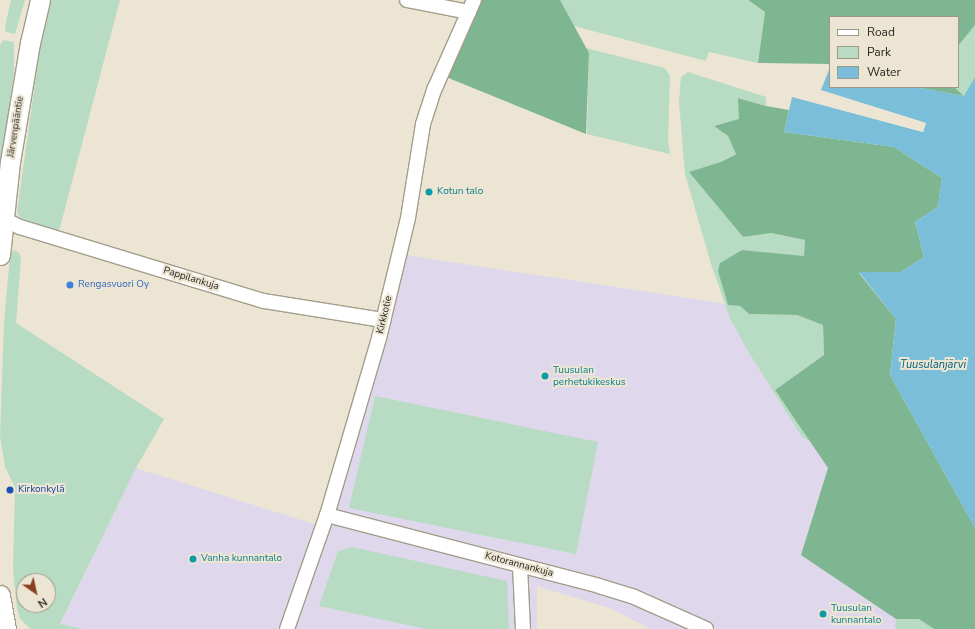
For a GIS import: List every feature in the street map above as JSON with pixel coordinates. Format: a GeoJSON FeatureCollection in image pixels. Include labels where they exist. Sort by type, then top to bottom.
{"type":"FeatureCollection","features":[{"type":"Feature","properties":{"kind":"main road","name":"Järvenpääntie"},"geometry":{"type":"LineString","coordinates":[[0,255],[2,218],[12,148],[30,43],[40,0]]}},
{"type":"Feature","properties":{"kind":"main road"},"geometry":{"type":"LineString","coordinates":[[0,595],[6,629]]}},
{"type":"Feature","properties":{"kind":"street"},"geometry":{"type":"LineString","coordinates":[[407,0],[472,6]]}},
{"type":"Feature","properties":{"kind":"street","name":"Kirkkotie"},"geometry":{"type":"LineString","coordinates":[[287,629],[327,515],[383,320],[408,218],[423,124],[435,88],[472,6]]}},
{"type":"Feature","properties":{"kind":"street","name":"Pappilankuja"},"geometry":{"type":"LineString","coordinates":[[2,218],[20,227],[264,301],[383,320]]}},
{"type":"Feature","properties":{"kind":"street","name":"Kotorannankuja"},"geometry":{"type":"LineString","coordinates":[[327,515],[632,596],[706,629]]}},
{"type":"Feature","properties":{"kind":"street"},"geometry":{"type":"LineString","coordinates":[[520,566],[523,629]]}},
{"type":"Feature","properties":{"kind":"shaded area"},"geometry":{"type":"Polygon","coordinates":[[[399,254],[740,306],[775,390],[828,468],[801,555],[975,629],[651,629],[612,609],[537,586],[537,629],[83,629],[60,625],[136,468],[317,525],[399,254]]]}},
{"type":"Feature","properties":{"kind":"green space"},"geometry":{"type":"Polygon","coordinates":[[[11,0],[25,0],[15,34],[6,32],[5,27],[11,0]]]}},
{"type":"Feature","properties":{"kind":"green space"},"geometry":{"type":"Polygon","coordinates":[[[51,0],[120,0],[59,231],[21,219],[17,212],[40,48],[51,0]]]}},
{"type":"Feature","properties":{"kind":"green space"},"geometry":{"type":"Polygon","coordinates":[[[476,0],[560,0],[589,53],[586,134],[441,75],[476,0]]]}},
{"type":"Feature","properties":{"kind":"green space"},"geometry":{"type":"Polygon","coordinates":[[[560,0],[748,0],[765,12],[758,63],[709,52],[706,61],[574,26],[560,0]]]}},
{"type":"Feature","properties":{"kind":"green space"},"geometry":{"type":"Polygon","coordinates":[[[748,0],[975,0],[975,25],[959,45],[959,16],[829,16],[829,64],[758,63],[765,12],[748,0]]]}},
{"type":"Feature","properties":{"kind":"green space"},"geometry":{"type":"Polygon","coordinates":[[[975,25],[975,77],[964,96],[955,88],[959,88],[959,45],[975,25]]]}},
{"type":"Feature","properties":{"kind":"green space"},"geometry":{"type":"Polygon","coordinates":[[[3,40],[14,42],[14,74],[0,177],[0,45],[3,40]]]}},
{"type":"Feature","properties":{"kind":"green space"},"geometry":{"type":"Polygon","coordinates":[[[586,48],[665,68],[670,76],[668,140],[670,154],[587,134],[589,53],[586,48]]]}},
{"type":"Feature","properties":{"kind":"green space"},"geometry":{"type":"Polygon","coordinates":[[[688,72],[766,97],[766,106],[739,98],[740,119],[714,126],[728,136],[736,153],[721,162],[690,173],[743,237],[771,233],[805,240],[804,257],[742,250],[728,305],[740,306],[749,314],[797,315],[823,325],[824,355],[775,390],[810,441],[802,437],[746,348],[730,318],[711,264],[685,174],[679,102],[681,77],[688,72]]]}},
{"type":"Feature","properties":{"kind":"green space"},"geometry":{"type":"Polygon","coordinates":[[[920,88],[955,88],[964,96],[920,88]]]}},
{"type":"Feature","properties":{"kind":"green space"},"geometry":{"type":"Polygon","coordinates":[[[738,98],[766,106],[789,110],[784,132],[894,147],[942,178],[938,207],[915,222],[924,257],[901,272],[859,273],[896,319],[890,375],[975,528],[975,629],[934,629],[919,619],[896,619],[801,555],[828,468],[775,390],[824,355],[823,325],[797,315],[749,314],[740,306],[728,305],[718,271],[720,263],[742,250],[804,256],[805,240],[771,233],[743,237],[689,172],[721,162],[736,154],[728,136],[714,126],[739,119],[738,98]]]}},
{"type":"Feature","properties":{"kind":"green space"},"geometry":{"type":"Polygon","coordinates":[[[14,250],[19,253],[21,259],[16,323],[164,419],[136,468],[60,624],[83,629],[31,629],[20,619],[18,613],[56,613],[56,573],[16,573],[16,598],[13,570],[15,487],[5,467],[0,436],[4,324],[10,255],[14,250]]]}},
{"type":"Feature","properties":{"kind":"green space"},"geometry":{"type":"Polygon","coordinates":[[[375,396],[598,442],[576,554],[349,508],[375,396]]]}},
{"type":"Feature","properties":{"kind":"green space"},"geometry":{"type":"Polygon","coordinates":[[[352,547],[507,581],[509,629],[426,629],[319,606],[338,551],[352,547]]]}},
{"type":"Feature","properties":{"kind":"green space"},"geometry":{"type":"Polygon","coordinates":[[[896,619],[919,619],[934,629],[897,629],[895,627],[896,619]]]}},
{"type":"Feature","properties":{"kind":"water","name":"Tuusulanjärvi"},"geometry":{"type":"Polygon","coordinates":[[[829,70],[829,88],[920,88],[964,96],[975,77],[975,528],[890,375],[896,319],[859,272],[901,272],[924,257],[915,222],[938,207],[942,178],[894,147],[784,132],[792,97],[923,132],[926,123],[821,90],[829,70]]]}},
{"type":"Feature","properties":{"kind":"pier"},"geometry":{"type":"Polygon","coordinates":[[[819,90],[926,123],[923,132],[805,100],[921,130],[923,124],[819,90]]]}},
{"type":"Feature","properties":{"kind":"place","name":"Kotun talo"},"geometry":{"type":"Point","coordinates":[429,192]}},
{"type":"Feature","properties":{"kind":"place","name":"Rengasvuori Oy"},"geometry":{"type":"Point","coordinates":[70,285]}},
{"type":"Feature","properties":{"kind":"place","name":"Tuusulan perhetukikeskus"},"geometry":{"type":"Point","coordinates":[545,376]}},
{"type":"Feature","properties":{"kind":"place","name":"Kirkonkylä"},"geometry":{"type":"Point","coordinates":[10,490]}},
{"type":"Feature","properties":{"kind":"place","name":"Vanha kunnantalo"},"geometry":{"type":"Point","coordinates":[193,559]}},
{"type":"Feature","properties":{"kind":"place","name":"Tuusulan kunnantalo"},"geometry":{"type":"Point","coordinates":[823,614]}}]}
